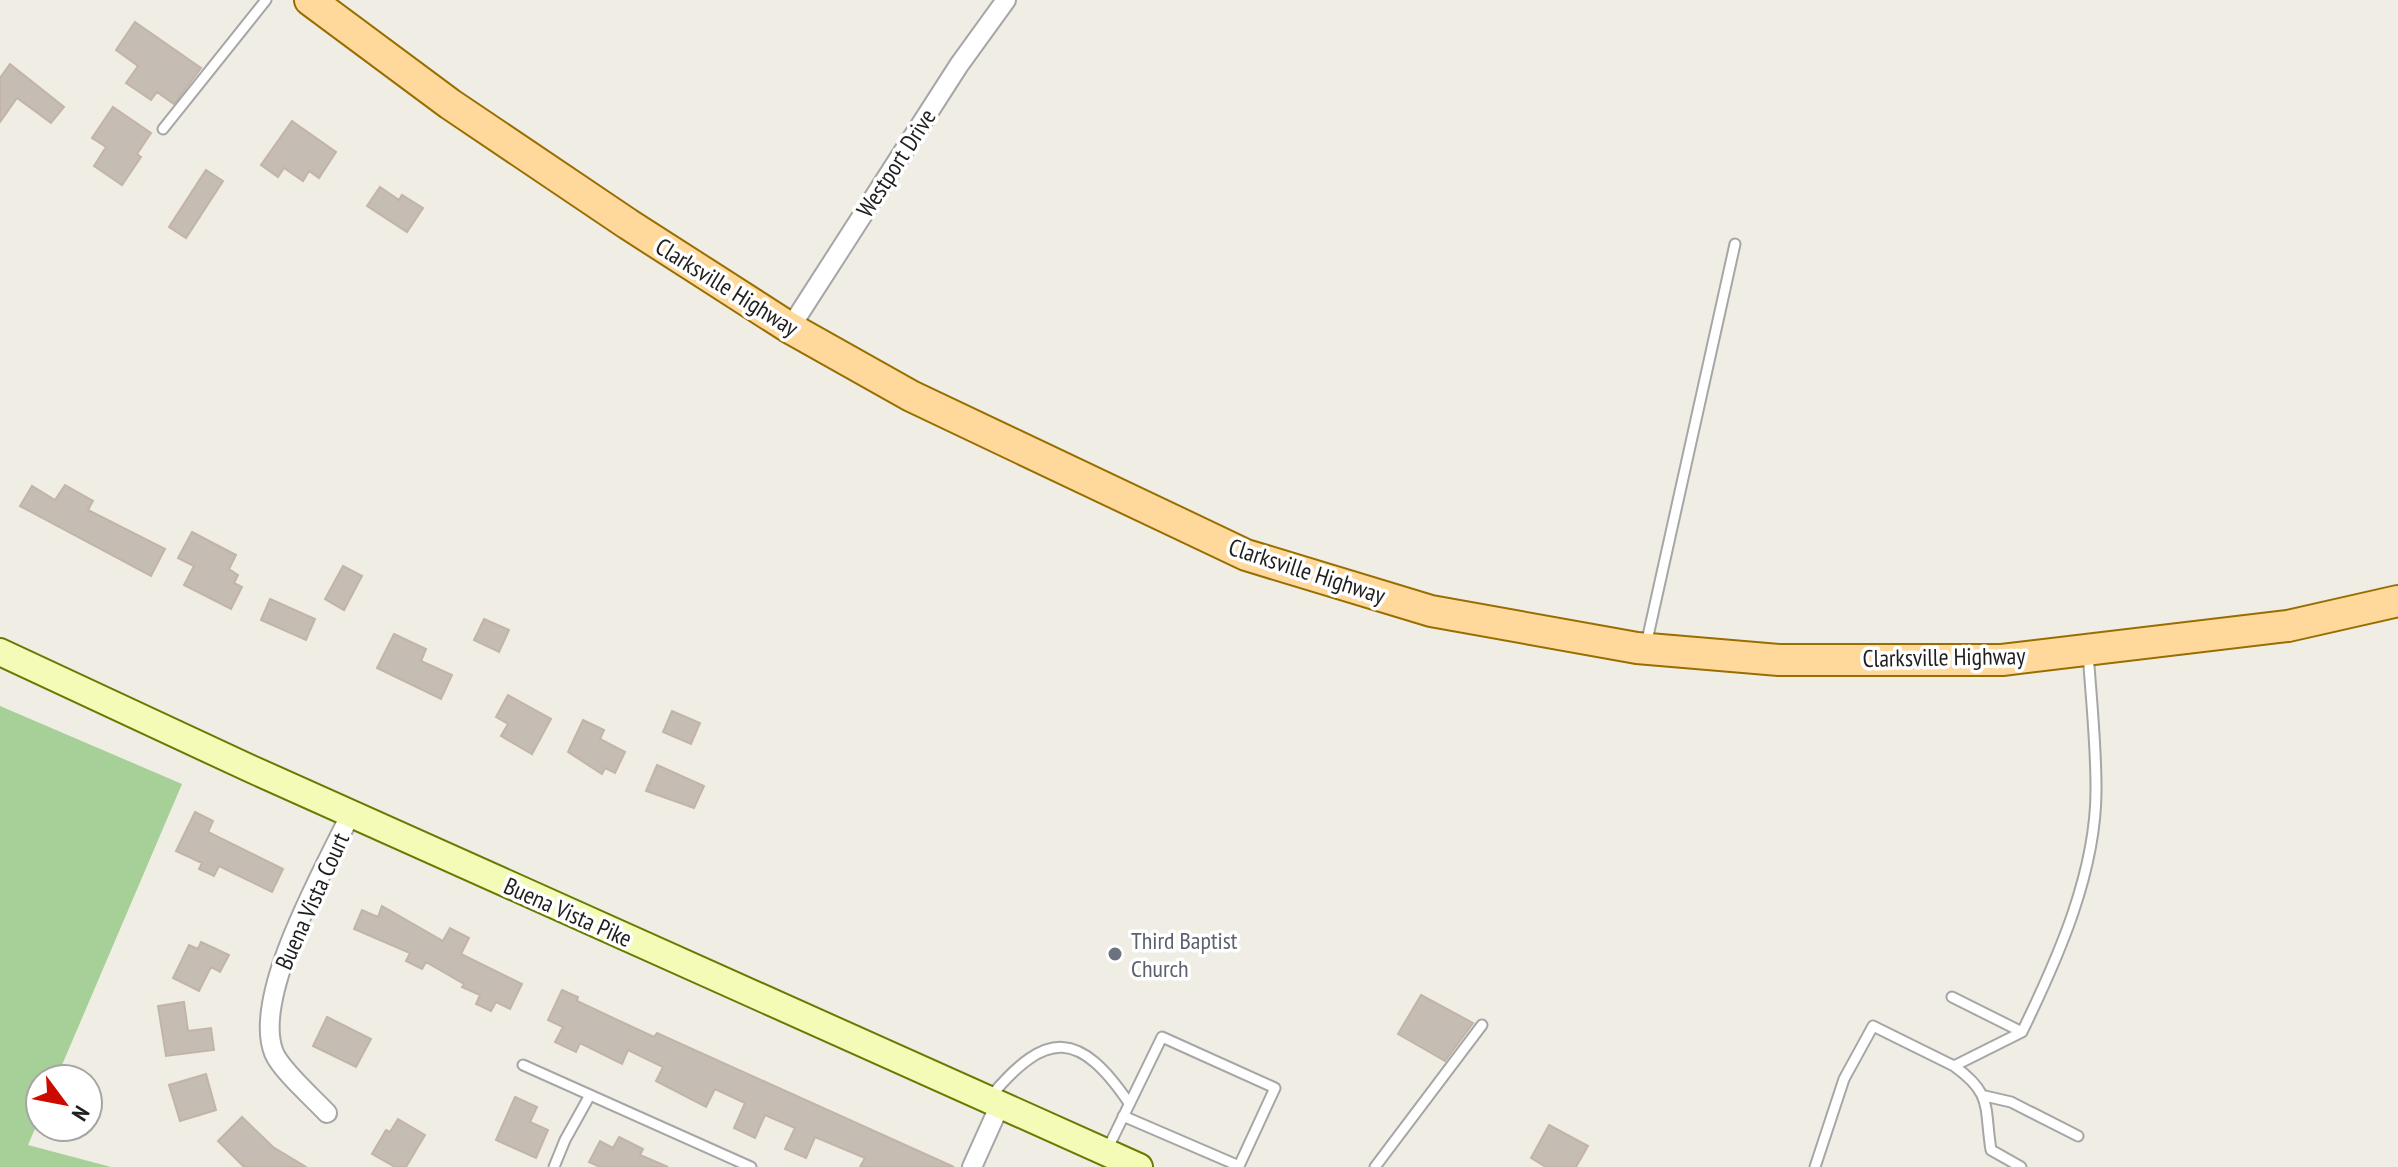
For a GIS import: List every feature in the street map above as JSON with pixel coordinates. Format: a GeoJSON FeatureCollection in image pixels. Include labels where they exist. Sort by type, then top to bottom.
{"type":"FeatureCollection","features":[{"type":"Feature","properties":{"kind":"main road","name":"Clarksville Highway"},"geometry":{"type":"LineString","coordinates":[[310,0],[450,104],[790,328],[911,396],[1246,555],[1431,611],[1646,649],[1779,660],[2002,660],[2288,626],[2398,601]]}},
{"type":"Feature","properties":{"kind":"main road","name":"Buena Vista Pike"},"geometry":{"type":"LineString","coordinates":[[0,652],[993,1104],[1139,1167]]}},
{"type":"Feature","properties":{"kind":"street","name":"Westport Drive"},"geometry":{"type":"LineString","coordinates":[[790,328],[959,65],[1006,0]]}},
{"type":"Feature","properties":{"kind":"street","name":"Buena Vista Court"},"geometry":{"type":"LineString","coordinates":[[327,1113],[274,1054],[269,1016],[279,970],[351,813]]}},
{"type":"Feature","properties":{"kind":"street"},"geometry":{"type":"LineString","coordinates":[[972,1167],[993,1104]]}},
{"type":"Feature","properties":{"kind":"lane"},"geometry":{"type":"LineString","coordinates":[[163,129],[266,0]]}},
{"type":"Feature","properties":{"kind":"lane"},"geometry":{"type":"LineString","coordinates":[[1646,649],[1735,244]]}},
{"type":"Feature","properties":{"kind":"lane"},"geometry":{"type":"LineString","coordinates":[[1954,1066],[2022,1032],[2070,919],[2088,853],[2097,790],[2088,651]]}},
{"type":"Feature","properties":{"kind":"lane"},"geometry":{"type":"LineString","coordinates":[[1952,997],[2022,1032]]}},
{"type":"Feature","properties":{"kind":"lane"},"geometry":{"type":"LineString","coordinates":[[1375,1167],[1482,1025]]}},
{"type":"Feature","properties":{"kind":"lane"},"geometry":{"type":"LineString","coordinates":[[1815,1167],[1844,1079],[1873,1026],[1954,1066],[1975,1081],[1985,1096],[1991,1150],[2021,1167]]}},
{"type":"Feature","properties":{"kind":"lane"},"geometry":{"type":"LineString","coordinates":[[1106,1153],[1123,1116],[1129,1103],[1162,1037],[1275,1088],[1239,1166],[1123,1116]]}},
{"type":"Feature","properties":{"kind":"lane"},"geometry":{"type":"LineString","coordinates":[[993,1104],[1030,1057],[1048,1048],[1063,1046],[1089,1055],[1114,1080],[1129,1103]]}},
{"type":"Feature","properties":{"kind":"lane"},"geometry":{"type":"LineString","coordinates":[[523,1065],[751,1167]]}},
{"type":"Feature","properties":{"kind":"lane"},"geometry":{"type":"LineString","coordinates":[[554,1167],[590,1095]]}},
{"type":"Feature","properties":{"kind":"lane"},"geometry":{"type":"LineString","coordinates":[[1985,1096],[2011,1102],[2078,1136]]}},
{"type":"Feature","properties":{"kind":"green space"},"geometry":{"type":"Polygon","coordinates":[[[0,706],[182,784],[63,1063],[24,1063],[24,1143],[111,1167],[0,1167],[0,706]]]}},
{"type":"Feature","properties":{"kind":"building"},"geometry":{"type":"Polygon","coordinates":[[[135,22],[201,68],[174,104],[157,92],[151,100],[126,83],[138,66],[116,50],[135,22]]]}},
{"type":"Feature","properties":{"kind":"building"},"geometry":{"type":"Polygon","coordinates":[[[10,64],[64,107],[51,123],[17,98],[0,122],[0,78],[10,64]]]}},
{"type":"Feature","properties":{"kind":"building"},"geometry":{"type":"Polygon","coordinates":[[[113,107],[151,133],[137,154],[141,157],[122,185],[94,166],[106,147],[92,138],[113,107]]]}},
{"type":"Feature","properties":{"kind":"building"},"geometry":{"type":"Polygon","coordinates":[[[292,121],[336,152],[319,178],[309,171],[303,181],[284,168],[278,177],[261,165],[292,121]]]}},
{"type":"Feature","properties":{"kind":"building"},"geometry":{"type":"Polygon","coordinates":[[[206,170],[223,181],[186,238],[169,227],[206,170]]]}},
{"type":"Feature","properties":{"kind":"building"},"geometry":{"type":"Polygon","coordinates":[[[380,187],[399,200],[402,195],[423,208],[407,232],[367,206],[380,187]]]}},
{"type":"Feature","properties":{"kind":"building"},"geometry":{"type":"Polygon","coordinates":[[[65,485],[93,501],[88,510],[165,549],[151,576],[20,506],[32,486],[55,500],[65,485]]]}},
{"type":"Feature","properties":{"kind":"building"},"geometry":{"type":"Polygon","coordinates":[[[192,532],[236,555],[229,569],[238,575],[234,583],[242,587],[231,609],[184,585],[194,566],[178,558],[192,532]]]}},
{"type":"Feature","properties":{"kind":"building"},"geometry":{"type":"Polygon","coordinates":[[[343,566],[362,576],[344,610],[325,599],[343,566]]]}},
{"type":"Feature","properties":{"kind":"building"},"geometry":{"type":"Polygon","coordinates":[[[270,599],[315,619],[306,640],[261,620],[270,599]]]}},
{"type":"Feature","properties":{"kind":"building"},"geometry":{"type":"Polygon","coordinates":[[[484,619],[509,630],[499,652],[474,640],[484,619]]]}},
{"type":"Feature","properties":{"kind":"building"},"geometry":{"type":"Polygon","coordinates":[[[394,634],[426,649],[421,661],[452,675],[441,699],[377,668],[394,634]]]}},
{"type":"Feature","properties":{"kind":"building"},"geometry":{"type":"Polygon","coordinates":[[[508,695],[551,719],[532,754],[501,736],[508,724],[496,717],[508,695]]]}},
{"type":"Feature","properties":{"kind":"building"},"geometry":{"type":"Polygon","coordinates":[[[672,711],[700,723],[691,744],[663,732],[672,711]]]}},
{"type":"Feature","properties":{"kind":"building"},"geometry":{"type":"Polygon","coordinates":[[[583,720],[604,730],[600,739],[625,752],[615,773],[605,768],[602,774],[568,752],[583,720]]]}},
{"type":"Feature","properties":{"kind":"building"},"geometry":{"type":"Polygon","coordinates":[[[657,765],[704,786],[694,808],[646,791],[657,765]]]}},
{"type":"Feature","properties":{"kind":"building"},"geometry":{"type":"Polygon","coordinates":[[[195,812],[213,821],[208,832],[283,869],[272,892],[219,866],[214,876],[199,869],[202,863],[176,851],[195,812]]]}},
{"type":"Feature","properties":{"kind":"building"},"geometry":{"type":"Polygon","coordinates":[[[382,906],[443,941],[450,928],[469,938],[461,954],[522,984],[510,1009],[496,1002],[491,1011],[476,1004],[480,995],[462,987],[464,984],[426,962],[422,969],[406,961],[410,953],[354,929],[362,910],[378,917],[382,906]]]}},
{"type":"Feature","properties":{"kind":"building"},"geometry":{"type":"Polygon","coordinates":[[[201,942],[229,955],[220,972],[211,967],[199,991],[173,978],[189,945],[198,949],[201,942]]]}},
{"type":"Feature","properties":{"kind":"building"},"geometry":{"type":"Polygon","coordinates":[[[562,990],[578,997],[577,1001],[654,1037],[657,1033],[954,1167],[860,1167],[865,1158],[815,1137],[806,1158],[785,1149],[795,1128],[765,1115],[755,1138],[734,1128],[745,1103],[715,1089],[706,1107],[656,1081],[663,1067],[628,1050],[622,1064],[580,1043],[576,1052],[555,1042],[563,1027],[548,1020],[562,990]]]}},
{"type":"Feature","properties":{"kind":"building"},"geometry":{"type":"Polygon","coordinates":[[[1421,995],[1473,1023],[1445,1061],[1398,1034],[1421,995]]]}},
{"type":"Feature","properties":{"kind":"building"},"geometry":{"type":"Polygon","coordinates":[[[184,1002],[188,1031],[211,1028],[214,1050],[166,1056],[158,1006],[184,1002]]]}},
{"type":"Feature","properties":{"kind":"building"},"geometry":{"type":"Polygon","coordinates":[[[327,1017],[371,1039],[356,1067],[313,1046],[327,1017]]]}},
{"type":"Feature","properties":{"kind":"building"},"geometry":{"type":"Polygon","coordinates":[[[206,1074],[216,1110],[180,1121],[169,1085],[206,1074]]]}},
{"type":"Feature","properties":{"kind":"building"},"geometry":{"type":"Polygon","coordinates":[[[515,1097],[537,1107],[530,1122],[548,1130],[536,1158],[496,1140],[515,1097]]]}},
{"type":"Feature","properties":{"kind":"building"},"geometry":{"type":"Polygon","coordinates":[[[242,1117],[273,1147],[306,1167],[244,1167],[218,1141],[242,1117]]]}},
{"type":"Feature","properties":{"kind":"building"},"geometry":{"type":"Polygon","coordinates":[[[398,1119],[425,1135],[406,1167],[395,1167],[372,1154],[386,1130],[390,1132],[398,1119]]]}},
{"type":"Feature","properties":{"kind":"building"},"geometry":{"type":"Polygon","coordinates":[[[1549,1125],[1588,1146],[1576,1167],[1546,1167],[1531,1158],[1549,1125]]]}},
{"type":"Feature","properties":{"kind":"building"},"geometry":{"type":"Polygon","coordinates":[[[619,1137],[643,1149],[640,1155],[668,1167],[600,1167],[589,1162],[600,1141],[613,1148],[619,1137]]]}},
{"type":"Feature","properties":{"kind":"place","name":"Third Baptist Church"},"geometry":{"type":"Point","coordinates":[1115,954]}}]}
